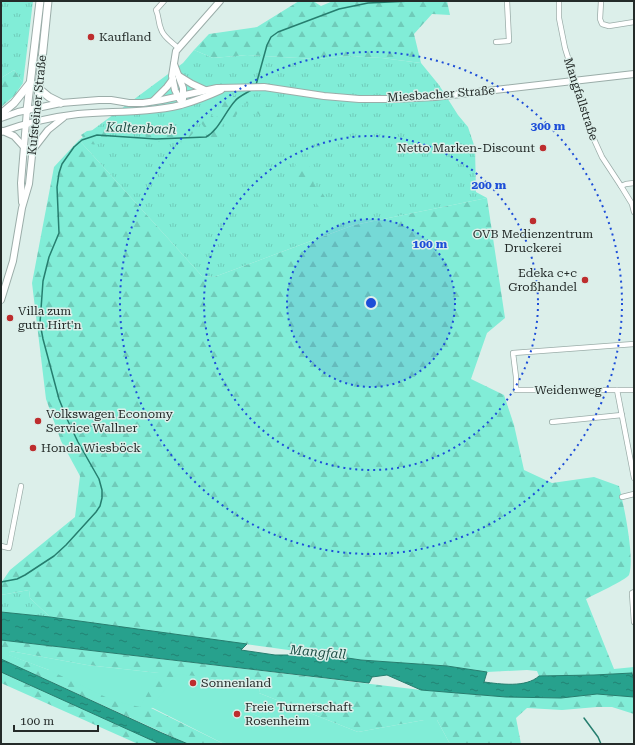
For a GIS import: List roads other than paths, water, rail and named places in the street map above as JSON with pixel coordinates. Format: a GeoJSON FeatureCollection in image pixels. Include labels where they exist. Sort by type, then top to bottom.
{"type":"FeatureCollection","features":[{"type":"Feature","properties":{"kind":"main road","name":"Kufsteiner Straße"},"geometry":{"type":"LineString","coordinates":[[22,208],[21,183],[27,110],[40,1]]}},
{"type":"Feature","properties":{"kind":"main road","name":"Kufsteiner Straße"},"geometry":{"type":"LineString","coordinates":[[1,300],[2,292],[14,254],[22,208],[29,184],[48,1]]}},
{"type":"Feature","properties":{"kind":"main road"},"geometry":{"type":"LineString","coordinates":[[182,104],[181,96],[183,88],[176,78],[174,64],[175,54],[178,48],[220,1]]}},
{"type":"Feature","properties":{"kind":"main road","name":"Miesbacher Straße"},"geometry":{"type":"LineString","coordinates":[[1,118],[27,110],[61,103],[99,100],[112,100],[129,103],[152,102],[205,90],[236,87],[264,87],[359,99],[430,98],[634,74]]}},
{"type":"Feature","properties":{"kind":"main road"},"geometry":{"type":"LineString","coordinates":[[176,78],[205,90]]}},
{"type":"Feature","properties":{"kind":"main road"},"geometry":{"type":"LineString","coordinates":[[152,102],[176,78]]}},
{"type":"Feature","properties":{"kind":"main road"},"geometry":{"type":"LineString","coordinates":[[1,114],[14,103],[30,83]]}},
{"type":"Feature","properties":{"kind":"main road"},"geometry":{"type":"LineString","coordinates":[[38,88],[49,97],[61,103]]}},
{"type":"Feature","properties":{"kind":"main road","name":"Miesbacher Straße"},"geometry":{"type":"LineString","coordinates":[[2,131],[26,124],[65,116],[140,111],[182,104],[224,88]]}},
{"type":"Feature","properties":{"kind":"main road"},"geometry":{"type":"LineString","coordinates":[[33,150],[48,130],[65,116]]}},
{"type":"Feature","properties":{"kind":"main road"},"geometry":{"type":"LineString","coordinates":[[2,131],[14,136],[24,147]]}},
{"type":"Feature","properties":{"kind":"street"},"geometry":{"type":"LineString","coordinates":[[164,1],[156,10],[159,15],[161,30],[164,36],[178,48]]}},
{"type":"Feature","properties":{"kind":"street"},"geometry":{"type":"LineString","coordinates":[[496,42],[509,41],[507,1]]}},
{"type":"Feature","properties":{"kind":"street","name":"Mangfallstraße"},"geometry":{"type":"LineString","coordinates":[[559,1],[559,18],[565,48],[592,135],[602,157],[632,204],[634,212]]}},
{"type":"Feature","properties":{"kind":"street"},"geometry":{"type":"LineString","coordinates":[[601,1],[600,19],[602,24],[609,26],[634,22]]}},
{"type":"Feature","properties":{"kind":"street"},"geometry":{"type":"LineString","coordinates":[[621,186],[634,183]]}},
{"type":"Feature","properties":{"kind":"street","name":"Weidenweg"},"geometry":{"type":"LineString","coordinates":[[634,344],[513,353],[516,390],[634,390]]}},
{"type":"Feature","properties":{"kind":"street"},"geometry":{"type":"LineString","coordinates":[[617,390],[634,478]]}},
{"type":"Feature","properties":{"kind":"street"},"geometry":{"type":"LineString","coordinates":[[552,422],[622,415]]}},
{"type":"Feature","properties":{"kind":"street"},"geometry":{"type":"LineString","coordinates":[[1,546],[9,548],[21,486]]}},
{"type":"Feature","properties":{"kind":"street"},"geometry":{"type":"LineString","coordinates":[[622,497],[634,494]]}},
{"type":"Feature","properties":{"kind":"street"},"geometry":{"type":"LineString","coordinates":[[634,592],[632,593],[634,622]]}},
{"type":"Feature","properties":{"kind":"water"},"geometry":{"type":"Polygon","coordinates":[[[1,612],[50,617],[247,644],[241,650],[275,655],[290,655],[294,650],[361,660],[447,666],[487,672],[484,682],[498,684],[520,684],[534,680],[539,676],[632,673],[634,679],[634,697],[597,694],[561,698],[506,697],[421,690],[387,675],[372,677],[369,683],[1,640],[1,612]]]}},
{"type":"Feature","properties":{"kind":"water"},"geometry":{"type":"Polygon","coordinates":[[[1,659],[188,744],[160,744],[1,672],[1,659]]]}},
{"type":"Feature","properties":{"kind":"waterway","name":"Kaltenbach"},"geometry":{"type":"LineString","coordinates":[[256,85],[267,45],[271,37],[278,32],[339,9],[368,3],[411,1]]}},
{"type":"Feature","properties":{"kind":"waterway","name":"Kaltenbach"},"geometry":{"type":"LineString","coordinates":[[1,582],[17,579],[54,556],[96,512],[100,506],[102,498],[102,490],[99,479],[78,442],[59,399],[40,323],[43,281],[49,257],[59,233],[57,187],[62,164],[74,147],[82,140],[97,135],[156,139],[206,137],[218,126],[231,105],[241,96],[253,89]]}},
{"type":"Feature","properties":{"kind":"waterway"},"geometry":{"type":"LineString","coordinates":[[584,718],[598,737],[601,744]]}},
{"type":"Feature","properties":{"kind":"place","name":"Kaufland"},"geometry":{"type":"Point","coordinates":[91,37]}},
{"type":"Feature","properties":{"kind":"place","name":"Netto Marken-Discount"},"geometry":{"type":"Point","coordinates":[543,148]}},
{"type":"Feature","properties":{"kind":"place","name":"OVB Medienzentrum Druckerei"},"geometry":{"type":"Point","coordinates":[533,221]}},
{"type":"Feature","properties":{"kind":"place","name":"Edeka c+c Großhandel"},"geometry":{"type":"Point","coordinates":[585,280]}},
{"type":"Feature","properties":{"kind":"place","name":"Villa zum gutn Hirt'n"},"geometry":{"type":"Point","coordinates":[10,318]}},
{"type":"Feature","properties":{"kind":"place","name":"Volkswagen Economy Service Wallner"},"geometry":{"type":"Point","coordinates":[38,421]}},
{"type":"Feature","properties":{"kind":"place","name":"Honda Wiesböck"},"geometry":{"type":"Point","coordinates":[33,448]}},
{"type":"Feature","properties":{"kind":"place","name":"Sonnenland"},"geometry":{"type":"Point","coordinates":[193,683]}},
{"type":"Feature","properties":{"kind":"place","name":"Freie Turnerschaft Rosenheim"},"geometry":{"type":"Point","coordinates":[237,714]}},
{"type":"Feature","properties":{"kind":"water label","name":"Mangfall"},"geometry":{"type":"Point","coordinates":[318,652]}}]}
